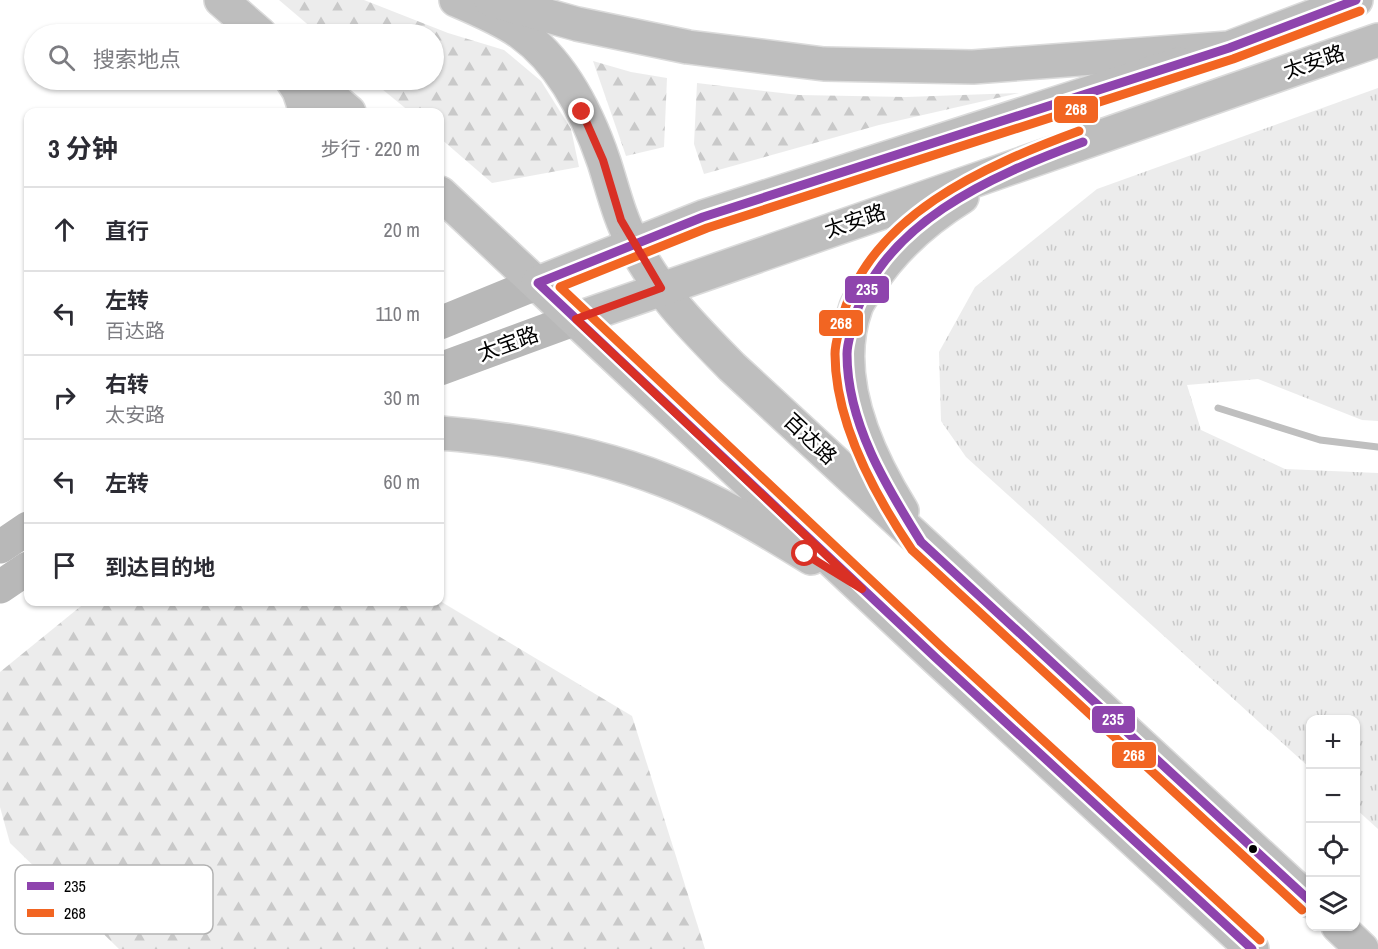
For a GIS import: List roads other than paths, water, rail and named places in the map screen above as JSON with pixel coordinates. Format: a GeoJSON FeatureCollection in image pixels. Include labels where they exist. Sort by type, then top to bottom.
{"type":"FeatureCollection","features":[{"type":"Feature","properties":{"kind":"main road"},"geometry":{"type":"LineString","coordinates":[[221,0],[249,24]]}},
{"type":"Feature","properties":{"kind":"main road","name":"百达路"},"geometry":{"type":"LineString","coordinates":[[456,0],[521,33],[559,68],[595,141],[621,220],[633,245],[677,312],[732,367],[1306,896]]}},
{"type":"Feature","properties":{"kind":"main road","name":"太安路"},"geometry":{"type":"LineString","coordinates":[[491,0],[577,24],[684,46],[824,64],[973,67],[1229,48],[1356,0]]}},
{"type":"Feature","properties":{"kind":"main road","name":"太安路"},"geometry":{"type":"LineString","coordinates":[[576,319],[1378,40]]}},
{"type":"Feature","properties":{"kind":"main road"},"geometry":{"type":"LineString","coordinates":[[444,321],[703,218],[1229,48]]}},
{"type":"Feature","properties":{"kind":"main road"},"geometry":{"type":"LineString","coordinates":[[298,90],[305,108]]}},
{"type":"Feature","properties":{"kind":"main road"},"geometry":{"type":"LineString","coordinates":[[323,90],[344,108]]}},
{"type":"Feature","properties":{"kind":"main road"},"geometry":{"type":"LineString","coordinates":[[921,542],[886,486],[863,435],[851,391],[846,351],[856,307],[885,261],[928,219],[977,187],[1050,154]]}},
{"type":"Feature","properties":{"kind":"main road"},"geometry":{"type":"LineString","coordinates":[[444,197],[862,589],[1252,949]]}},
{"type":"Feature","properties":{"kind":"main road","name":"太宝路"},"geometry":{"type":"LineString","coordinates":[[444,368],[576,319]]}},
{"type":"Feature","properties":{"kind":"main road"},"geometry":{"type":"LineString","coordinates":[[444,433],[500,437],[585,454],[667,481],[738,516],[862,589]]}},
{"type":"Feature","properties":{"kind":"main road"},"geometry":{"type":"LineString","coordinates":[[0,547],[24,531]]}},
{"type":"Feature","properties":{"kind":"main road"},"geometry":{"type":"LineString","coordinates":[[0,587],[24,571]]}},
{"type":"Feature","properties":{"kind":"main road"},"geometry":{"type":"LineString","coordinates":[[1342,931],[1362,949]]}},
{"type":"Feature","properties":{"kind":"waterway"},"geometry":{"type":"LineString","coordinates":[[1218,408],[1320,440],[1378,447]]}}]}
